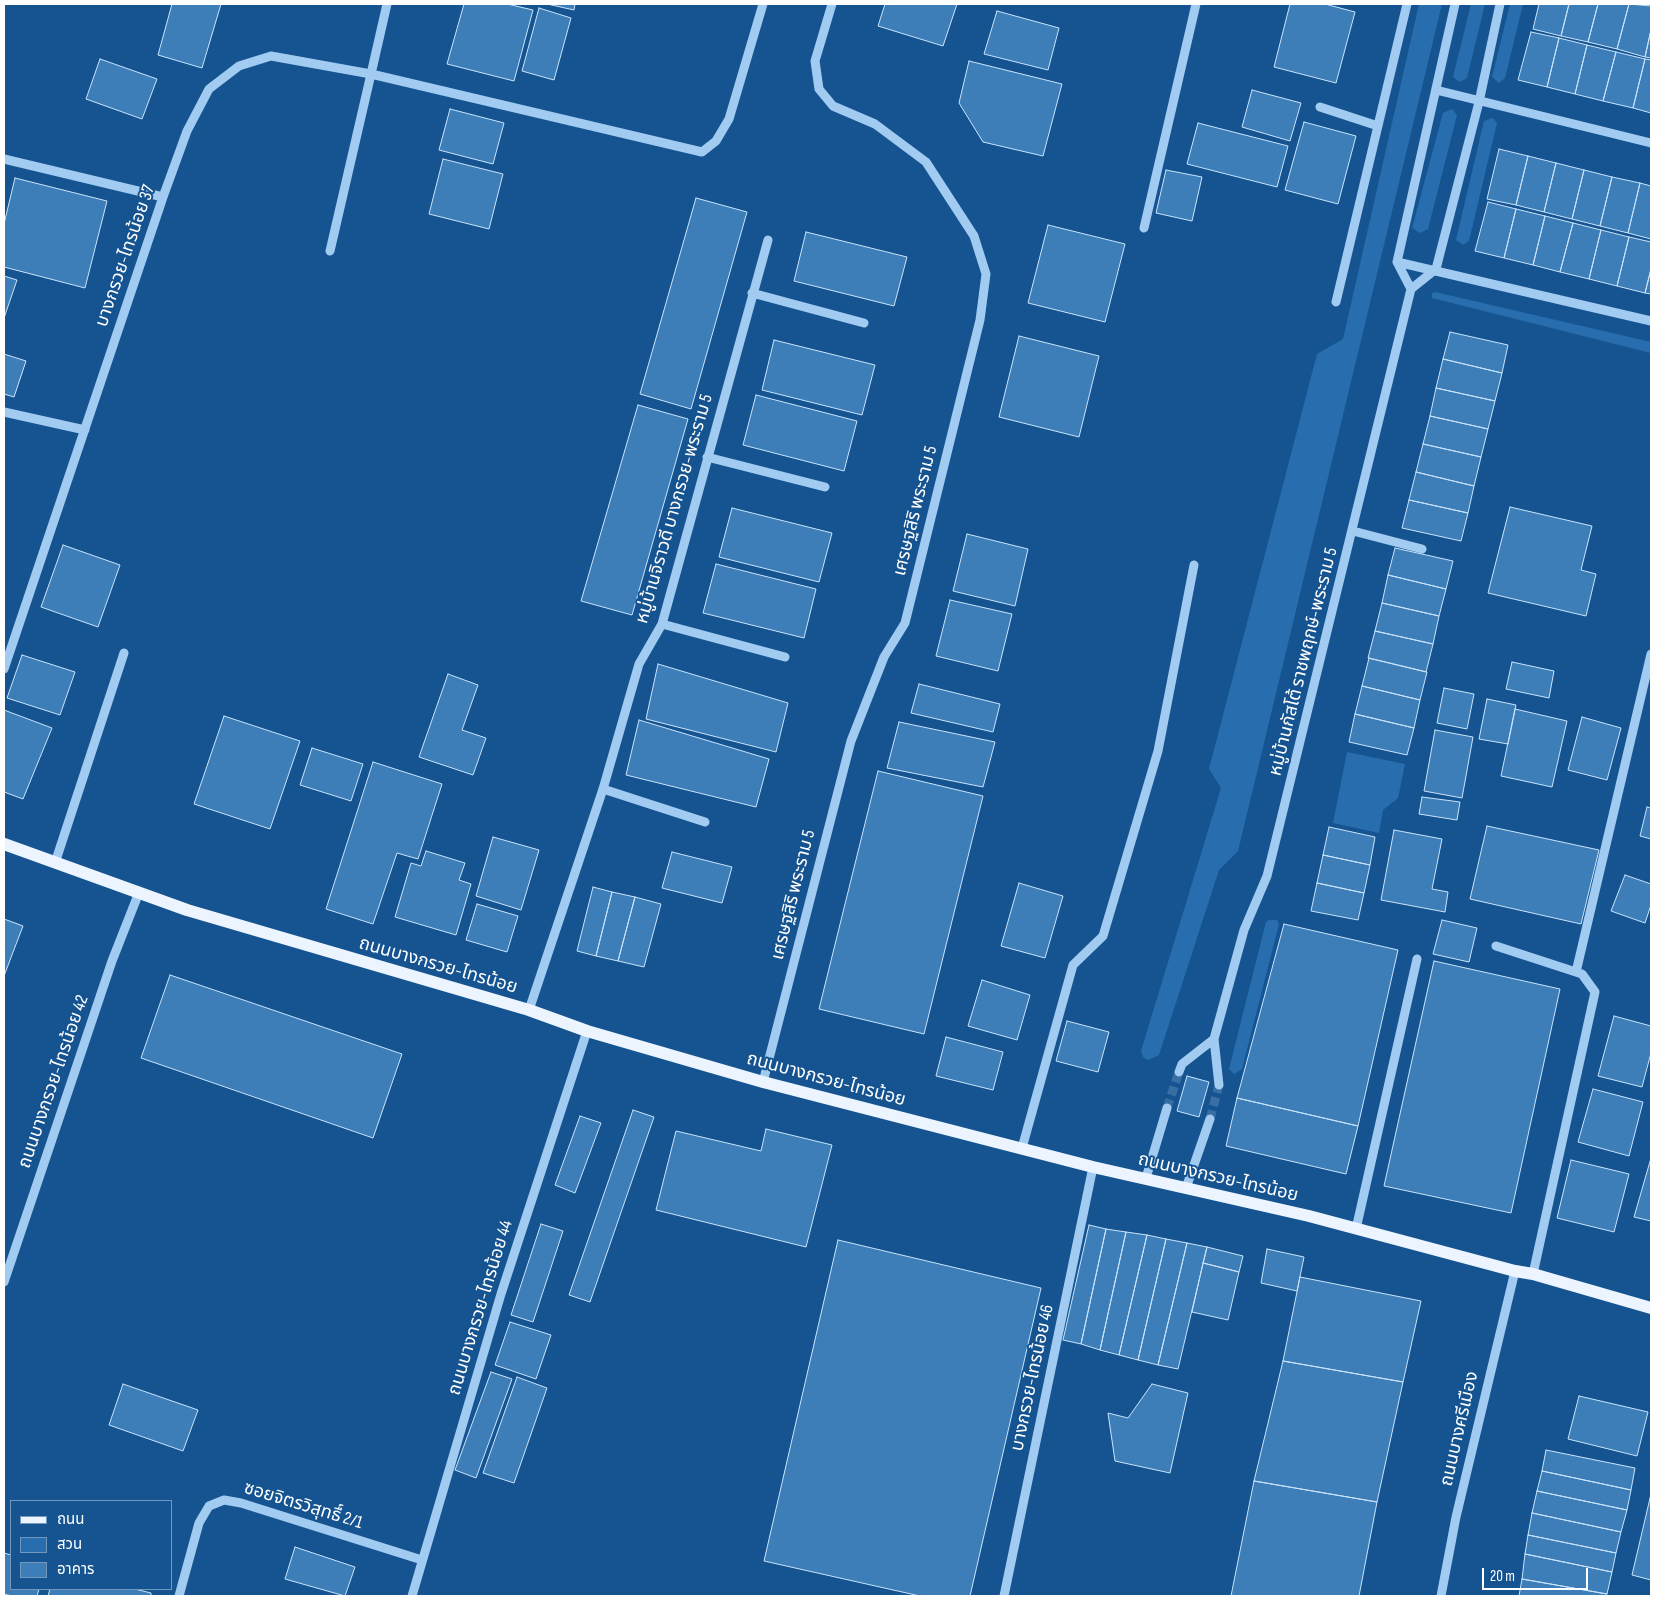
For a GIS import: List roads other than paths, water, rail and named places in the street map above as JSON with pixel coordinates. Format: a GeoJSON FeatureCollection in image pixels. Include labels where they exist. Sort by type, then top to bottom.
{"type":"FeatureCollection","features":[{"type":"Feature","properties":{"kind":"main road","name":"ถนนบางกรวย-ไทรน้อย"},"geometry":{"type":"LineString","coordinates":[[4,844],[138,894],[266,934],[529,1010],[587,1031],[763,1082],[1093,1167],[1356,1229],[1515,1271],[1533,1274],[1651,1308]]}},
{"type":"Feature","properties":{"kind":"street"},"geometry":{"type":"LineString","coordinates":[[330,251],[386,4]]}},
{"type":"Feature","properties":{"kind":"street","name":"บางกรวย-ไทรน้อย 37"},"geometry":{"type":"LineString","coordinates":[[4,669],[6,654],[85,430],[163,197],[187,131],[209,89],[239,66],[271,56],[371,74],[702,152],[716,142],[729,119],[763,4]]}},
{"type":"Feature","properties":{"kind":"street","name":"เศรษฐสิริ พระราม 5"},"geometry":{"type":"LineString","coordinates":[[763,1082],[851,741],[884,656],[904,623],[980,320],[986,274],[974,236],[926,162],[875,124],[833,106],[819,89],[815,62],[832,4]]}},
{"type":"Feature","properties":{"kind":"street"},"geometry":{"type":"LineString","coordinates":[[1144,228],[1196,4]]}},
{"type":"Feature","properties":{"kind":"street"},"geometry":{"type":"LineString","coordinates":[[1336,302],[1407,4]]}},
{"type":"Feature","properties":{"kind":"street"},"geometry":{"type":"LineString","coordinates":[[1455,4],[1396,262],[1411,289],[1436,269],[1479,102],[1500,4]]}},
{"type":"Feature","properties":{"kind":"street"},"geometry":{"type":"LineString","coordinates":[[1436,90],[1651,144]]}},
{"type":"Feature","properties":{"kind":"street"},"geometry":{"type":"LineString","coordinates":[[1320,107],[1378,126]]}},
{"type":"Feature","properties":{"kind":"street"},"geometry":{"type":"LineString","coordinates":[[4,159],[163,197]]}},
{"type":"Feature","properties":{"kind":"street","name":"หมู่บ้านจิราวดี บางกรวย-พระราม 5"},"geometry":{"type":"LineString","coordinates":[[529,1010],[603,789],[639,664],[662,624],[768,240]]}},
{"type":"Feature","properties":{"kind":"street"},"geometry":{"type":"LineString","coordinates":[[1396,262],[1436,269],[1651,321]]}},
{"type":"Feature","properties":{"kind":"street","name":"หมู่บ้านกัสโต้ ราชพฤกษ์-พระราม 5"},"geometry":{"type":"LineString","coordinates":[[1219,1085],[1214,1039],[1244,930],[1267,876],[1411,289]]}},
{"type":"Feature","properties":{"kind":"street"},"geometry":{"type":"LineString","coordinates":[[752,293],[864,323]]}},
{"type":"Feature","properties":{"kind":"street"},"geometry":{"type":"LineString","coordinates":[[4,412],[85,430]]}},
{"type":"Feature","properties":{"kind":"street"},"geometry":{"type":"LineString","coordinates":[[707,457],[825,487]]}},
{"type":"Feature","properties":{"kind":"street"},"geometry":{"type":"LineString","coordinates":[[1353,531],[1422,549]]}},
{"type":"Feature","properties":{"kind":"street"},"geometry":{"type":"LineString","coordinates":[[1022,1148],[1073,965],[1103,936],[1158,751],[1194,565]]}},
{"type":"Feature","properties":{"kind":"street"},"geometry":{"type":"LineString","coordinates":[[662,624],[785,658]]}},
{"type":"Feature","properties":{"kind":"street"},"geometry":{"type":"LineString","coordinates":[[55,864],[124,653]]}},
{"type":"Feature","properties":{"kind":"street"},"geometry":{"type":"LineString","coordinates":[[1576,972],[1651,654]]}},
{"type":"Feature","properties":{"kind":"street"},"geometry":{"type":"LineString","coordinates":[[603,789],[705,822]]}},
{"type":"Feature","properties":{"kind":"street","name":"ถนนบางกรวย-ไทรน้อย 42"},"geometry":{"type":"LineString","coordinates":[[4,1282],[112,961],[138,894]]}},
{"type":"Feature","properties":{"kind":"street"},"geometry":{"type":"LineString","coordinates":[[1496,946],[1582,974],[1595,992],[1533,1274]]}},
{"type":"Feature","properties":{"kind":"street"},"geometry":{"type":"LineString","coordinates":[[1356,1229],[1417,959]]}},
{"type":"Feature","properties":{"kind":"street","name":"ถนนบางกรวย-ไทรน้อย 44"},"geometry":{"type":"LineString","coordinates":[[412,1596],[501,1294],[587,1031]]}},
{"type":"Feature","properties":{"kind":"street"},"geometry":{"type":"LineString","coordinates":[[1178,1072],[1182,1064],[1214,1039]]}},
{"type":"Feature","properties":{"kind":"street"},"geometry":{"type":"LineString","coordinates":[[1146,1178],[1167,1108]]}},
{"type":"Feature","properties":{"kind":"street"},"geometry":{"type":"LineString","coordinates":[[1186,1188],[1210,1119]]}},
{"type":"Feature","properties":{"kind":"street","name":"บางกรวย-ไทรน้อย 46"},"geometry":{"type":"LineString","coordinates":[[1004,1596],[1093,1167]]}},
{"type":"Feature","properties":{"kind":"street","name":"ถนนบางศรีเมือง"},"geometry":{"type":"LineString","coordinates":[[1441,1596],[1456,1517],[1515,1271]]}},
{"type":"Feature","properties":{"kind":"street","name":"ซอยจิตรวิสุทธื์ 2/1"},"geometry":{"type":"LineString","coordinates":[[179,1596],[199,1523],[209,1506],[224,1500],[241,1503],[422,1560]]}},
{"type":"Feature","properties":{"kind":"tunnel"},"geometry":{"type":"LineString","coordinates":[[1167,1108],[1179,1072]]}},
{"type":"Feature","properties":{"kind":"tunnel"},"geometry":{"type":"LineString","coordinates":[[1210,1119],[1219,1085]]}}]}
